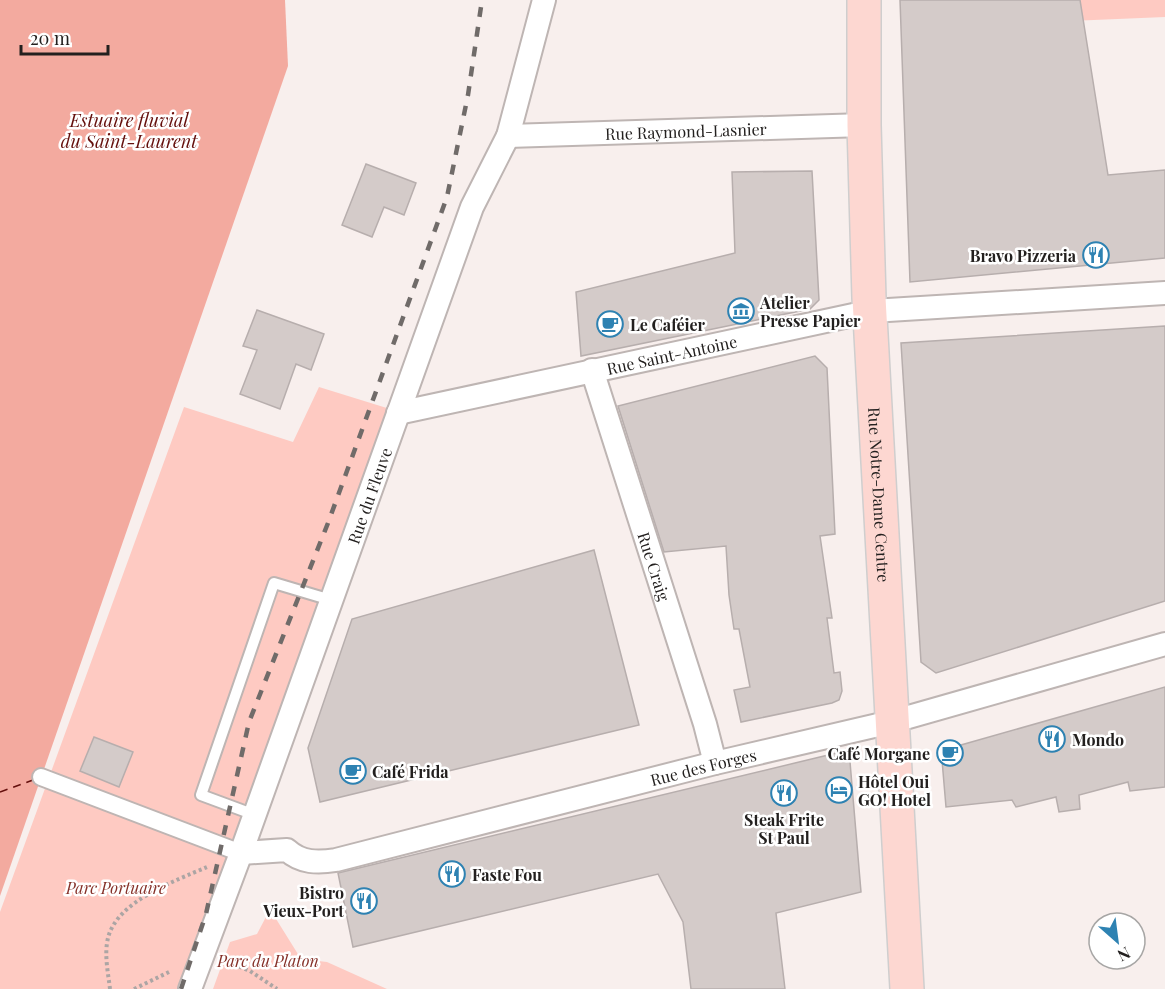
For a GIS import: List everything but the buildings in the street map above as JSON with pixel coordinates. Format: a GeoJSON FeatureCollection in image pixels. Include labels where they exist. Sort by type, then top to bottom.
{"type":"FeatureCollection","features":[{"type":"Feature","properties":{"kind":"main road","name":"Rue Notre-Dame Centre"},"geometry":{"type":"LineString","coordinates":[[864,0],[864,125],[872,311],[891,722],[907,989]]}},
{"type":"Feature","properties":{"kind":"street","name":"Rue du Fleuve"},"geometry":{"type":"LineString","coordinates":[[190,989],[224,892],[255,815],[472,207],[508,136],[544,0]]}},
{"type":"Feature","properties":{"kind":"street","name":"Rue Raymond-Lasnier"},"geometry":{"type":"LineString","coordinates":[[508,136],[864,125]]}},
{"type":"Feature","properties":{"kind":"street","name":"Rue Saint-Antoine"},"geometry":{"type":"LineString","coordinates":[[398,413],[872,311],[1165,293]]}},
{"type":"Feature","properties":{"kind":"street","name":"Rue Craig"},"geometry":{"type":"LineString","coordinates":[[592,370],[715,763]]}},
{"type":"Feature","properties":{"kind":"street","name":"Rue des Forges"},"geometry":{"type":"LineString","coordinates":[[241,853],[286,850],[303,860],[319,862],[336,860],[715,763],[891,722],[1165,644]]}},
{"type":"Feature","properties":{"kind":"street"},"geometry":{"type":"LineString","coordinates":[[41,777],[241,853]]}},
{"type":"Feature","properties":{"kind":"lane"},"geometry":{"type":"LineString","coordinates":[[255,815],[201,795],[274,583],[331,600]]}},
{"type":"Feature","properties":{"kind":"path"},"geometry":{"type":"LineString","coordinates":[[110,989],[107,942],[114,923],[124,910],[196,872],[241,853]]}},
{"type":"Feature","properties":{"kind":"path"},"geometry":{"type":"LineString","coordinates":[[229,962],[250,971],[277,989]]}},
{"type":"Feature","properties":{"kind":"green space"},"geometry":{"type":"Polygon","coordinates":[[[1069,0],[1165,0],[1165,17],[1070,21],[1069,0]]]}},
{"type":"Feature","properties":{"kind":"green space","name":"Parc Portuaire"},"geometry":{"type":"Polygon","coordinates":[[[319,387],[390,409],[187,989],[0,989],[0,912],[184,407],[293,442],[319,387]]]}},
{"type":"Feature","properties":{"kind":"green space","name":"Parc du Platon"},"geometry":{"type":"Polygon","coordinates":[[[273,914],[301,959],[327,962],[387,989],[213,989],[230,942],[257,934],[267,915],[273,914]]]}},
{"type":"Feature","properties":{"kind":"water","name":"Estuaire fluvial du Saint-Laurent"},"geometry":{"type":"Polygon","coordinates":[[[0,0],[285,0],[288,66],[0,896],[0,0]]]}},
{"type":"Feature","properties":{"kind":"ferry route"},"geometry":{"type":"LineString","coordinates":[[0,792],[33,780]]}},
{"type":"Feature","properties":{"kind":"railway"},"geometry":{"type":"LineString","coordinates":[[181,989],[206,914],[249,722],[328,523],[447,197],[468,95],[482,0]]}},
{"type":"Feature","properties":{"kind":"place","name":"Bravo Pizzeria"},"geometry":{"type":"Point","coordinates":[1096,255]}},
{"type":"Feature","properties":{"kind":"place","name":"Atelier Presse Papier"},"geometry":{"type":"Point","coordinates":[741,311]}},
{"type":"Feature","properties":{"kind":"place","name":"Le Caféier"},"geometry":{"type":"Point","coordinates":[610,324]}},
{"type":"Feature","properties":{"kind":"place","name":"Mondo"},"geometry":{"type":"Point","coordinates":[1052,739]}},
{"type":"Feature","properties":{"kind":"place","name":"Café Morgane"},"geometry":{"type":"Point","coordinates":[950,753]}},
{"type":"Feature","properties":{"kind":"place","name":"Café Frida"},"geometry":{"type":"Point","coordinates":[353,771]}},
{"type":"Feature","properties":{"kind":"place","name":"Hôtel Oui GO! Hotel"},"geometry":{"type":"Point","coordinates":[839,790]}},
{"type":"Feature","properties":{"kind":"place","name":"Steak Frite St Paul"},"geometry":{"type":"Point","coordinates":[784,793]}},
{"type":"Feature","properties":{"kind":"place","name":"Faste Fou"},"geometry":{"type":"Point","coordinates":[452,874]}},
{"type":"Feature","properties":{"kind":"place","name":"Bistro Vieux-Port"},"geometry":{"type":"Point","coordinates":[364,901]}}]}
